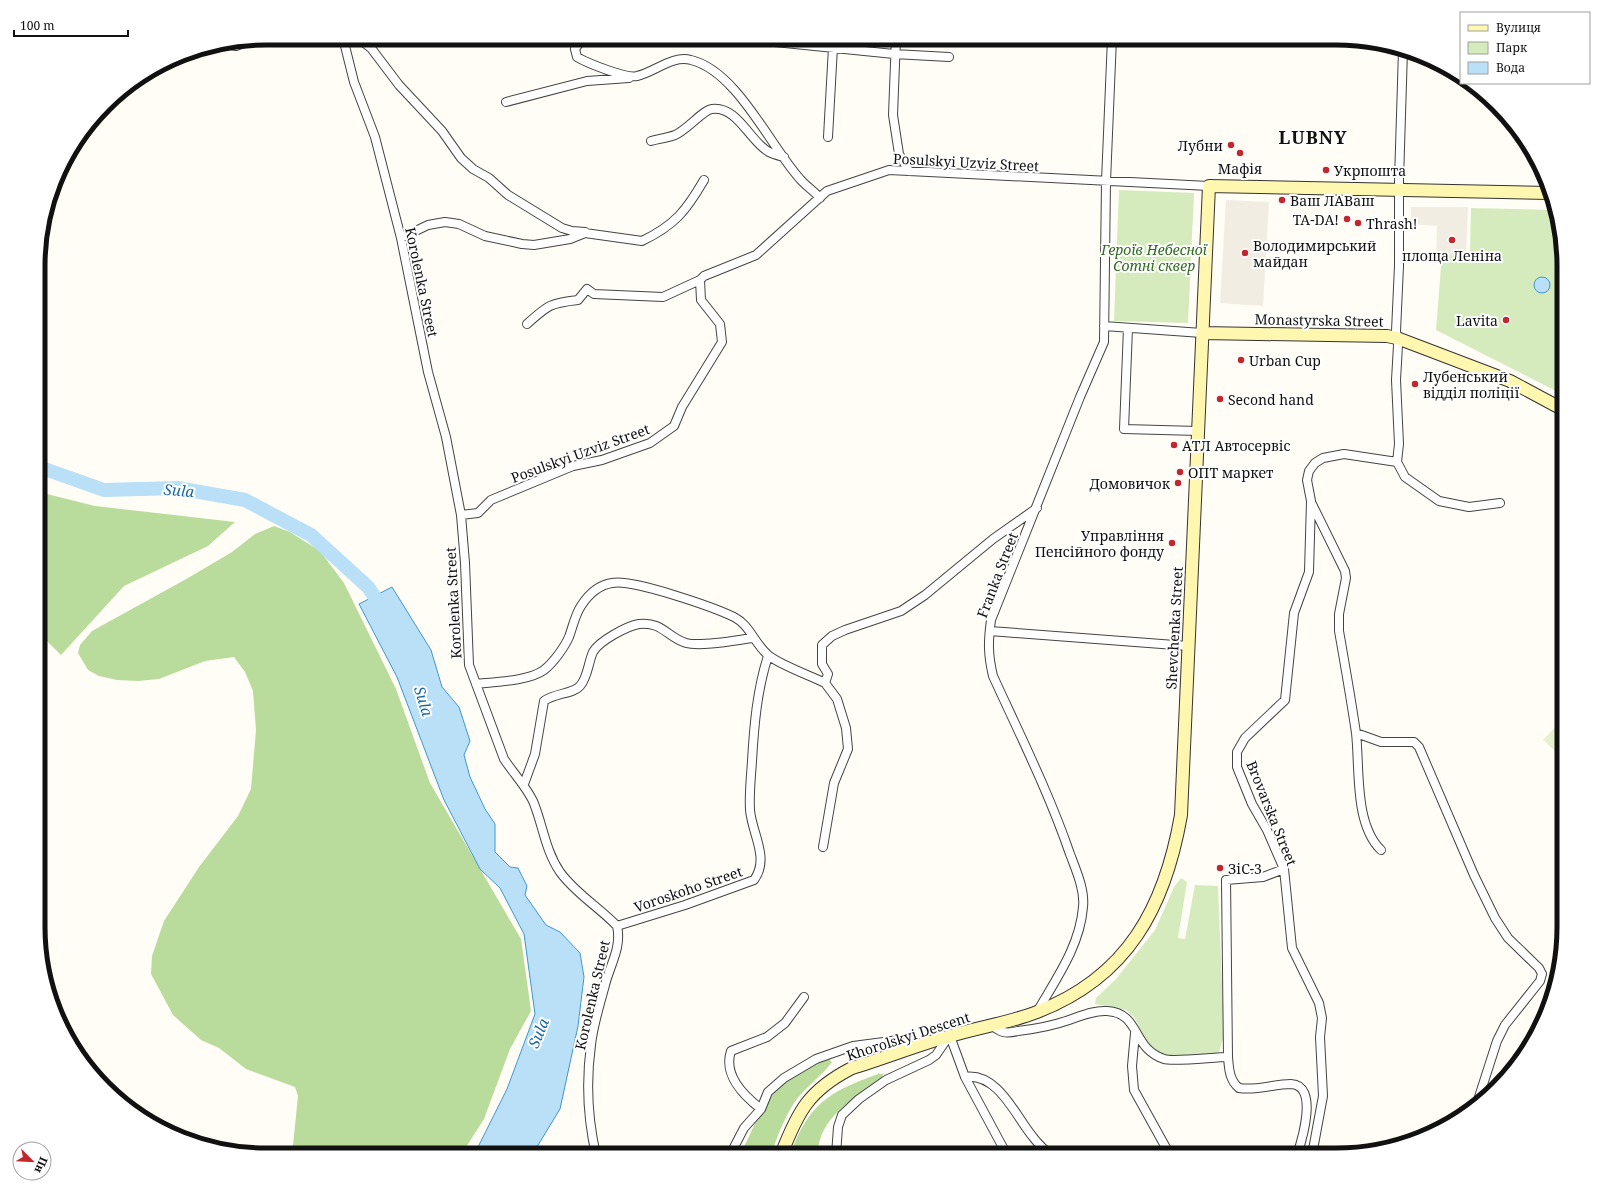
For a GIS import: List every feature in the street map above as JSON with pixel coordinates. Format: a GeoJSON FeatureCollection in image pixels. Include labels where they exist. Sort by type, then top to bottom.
{"type":"FeatureCollection","features":[{"type":"Feature","properties":{"kind":"main road"},"geometry":{"type":"LineString","coordinates":[[1209,186],[1544,193]]}},
{"type":"Feature","properties":{"kind":"main road","name":"Shevchenka Street"},"geometry":{"type":"LineString","coordinates":[[1037,1012],[1069,997],[1109,970],[1133,942],[1149,916],[1161,888],[1175,847],[1181,815],[1209,186]]}},
{"type":"Feature","properties":{"kind":"main road","name":"Monastyrska Street"},"geometry":{"type":"LineString","coordinates":[[1202,333],[1387,336],[1397,338],[1510,381],[1557,406]]}},
{"type":"Feature","properties":{"kind":"main road","name":"Khorolskyi Descent"},"geometry":{"type":"LineString","coordinates":[[784,1148],[795,1120],[803,1107],[825,1084],[852,1068],[950,1036],[992,1026],[1037,1012]]}},
{"type":"Feature","properties":{"kind":"street","name":"Korolenka Street"},"geometry":{"type":"LineString","coordinates":[[345,45],[354,82],[375,137],[401,238],[428,372],[446,437],[461,515],[465,563],[469,665],[504,759],[512,771],[524,784],[533,803],[545,842],[560,872],[580,895],[617,926],[618,945],[605,984],[591,1045],[589,1096],[591,1131],[595,1148]]}},
{"type":"Feature","properties":{"kind":"street"},"geometry":{"type":"LineString","coordinates":[[366,45],[399,85],[442,131],[461,158],[473,169],[489,178],[508,195],[562,228],[572,232],[585,232],[642,241],[672,223],[688,207],[704,180]]}},
{"type":"Feature","properties":{"kind":"street"},"geometry":{"type":"LineString","coordinates":[[579,45],[575,51],[579,58],[616,72],[636,77]]}},
{"type":"Feature","properties":{"kind":"street"},"geometry":{"type":"LineString","coordinates":[[810,45],[894,54],[949,57]]}},
{"type":"Feature","properties":{"kind":"street"},"geometry":{"type":"LineString","coordinates":[[895,45],[893,115],[899,154],[909,171]]}},
{"type":"Feature","properties":{"kind":"street","name":"Franka Street"},"geometry":{"type":"LineString","coordinates":[[1037,1012],[1070,955],[1080,928],[1084,906],[1080,881],[1057,818],[993,676],[988,656],[991,620],[1037,508],[1080,397],[1104,342],[1106,181],[1112,45]]}},
{"type":"Feature","properties":{"kind":"street"},"geometry":{"type":"LineString","coordinates":[[828,137],[833,47]]}},
{"type":"Feature","properties":{"kind":"street"},"geometry":{"type":"LineString","coordinates":[[1403,56],[1399,190],[1397,338],[1399,444],[1397,462],[1405,477],[1439,501],[1469,507],[1500,503]]}},
{"type":"Feature","properties":{"kind":"street"},"geometry":{"type":"LineString","coordinates":[[506,102],[587,81],[636,77],[679,59],[692,60],[714,71],[734,90],[800,179],[820,198]]}},
{"type":"Feature","properties":{"kind":"street"},"geometry":{"type":"LineString","coordinates":[[651,141],[675,135],[693,123],[702,113],[711,108],[723,110],[731,114],[769,152],[784,157]]}},
{"type":"Feature","properties":{"kind":"street","name":"Posulskyi Uzviz Street"},"geometry":{"type":"LineString","coordinates":[[461,515],[478,513],[486,503],[491,500],[573,466],[602,460],[650,443],[674,426],[682,407],[722,342],[720,324],[701,300],[700,280],[704,276],[756,255],[828,191],[889,170],[1209,186]]}},
{"type":"Feature","properties":{"kind":"street"},"geometry":{"type":"LineString","coordinates":[[401,238],[428,225],[445,222],[459,224],[496,239],[534,245],[570,239],[585,232]]}},
{"type":"Feature","properties":{"kind":"street"},"geometry":{"type":"LineString","coordinates":[[527,324],[547,306],[560,302],[578,300],[587,289],[594,294],[663,297],[700,280]]}},
{"type":"Feature","properties":{"kind":"street"},"geometry":{"type":"LineString","coordinates":[[1104,326],[1202,333]]}},
{"type":"Feature","properties":{"kind":"street"},"geometry":{"type":"LineString","coordinates":[[1128,328],[1124,429],[1198,431]]}},
{"type":"Feature","properties":{"kind":"street"},"geometry":{"type":"LineString","coordinates":[[1381,850],[1376,846],[1367,827],[1359,791],[1356,733],[1339,631],[1338,614],[1346,578],[1345,571],[1311,502],[1308,475],[1312,466],[1323,458],[1344,454],[1397,462]]}},
{"type":"Feature","properties":{"kind":"street","name":"Brovarska Street"},"geometry":{"type":"LineString","coordinates":[[1311,502],[1309,572],[1294,613],[1285,700],[1245,738],[1236,759],[1237,768],[1252,804],[1267,830],[1284,869],[1292,948],[1319,1003],[1322,1018],[1320,1037],[1323,1096],[1313,1148]]}},
{"type":"Feature","properties":{"kind":"street"},"geometry":{"type":"LineString","coordinates":[[824,683],[828,674],[822,664],[822,645],[832,636],[860,624],[902,611],[925,595],[993,539],[1037,508]]}},
{"type":"Feature","properties":{"kind":"street"},"geometry":{"type":"LineString","coordinates":[[476,684],[531,676],[544,670],[561,650],[569,637],[581,606],[594,591],[612,583],[622,583],[697,602],[734,617],[749,630],[753,638],[768,656],[824,683],[837,699],[846,728],[848,749],[834,783],[823,846]]}},
{"type":"Feature","properties":{"kind":"street"},"geometry":{"type":"LineString","coordinates":[[524,784],[534,754],[544,701],[551,696],[574,691],[580,686],[597,647],[617,633],[629,626],[640,624],[654,625],[662,628],[678,640],[692,644],[753,638]]}},
{"type":"Feature","properties":{"kind":"street"},"geometry":{"type":"LineString","coordinates":[[990,631],[1188,646]]}},
{"type":"Feature","properties":{"kind":"street","name":"Voroskoho Street"},"geometry":{"type":"LineString","coordinates":[[617,926],[685,905],[754,880],[758,874],[762,860],[750,812],[749,797],[756,712],[763,671],[768,656]]}},
{"type":"Feature","properties":{"kind":"street"},"geometry":{"type":"LineString","coordinates":[[1356,733],[1381,742],[1414,742],[1419,747],[1474,875],[1495,918],[1508,938],[1539,968],[1542,974],[1540,981],[1505,1025],[1497,1041],[1481,1094]]}},
{"type":"Feature","properties":{"kind":"street"},"geometry":{"type":"LineString","coordinates":[[1284,869],[1263,877],[1226,880],[1228,1057],[1230,1076],[1234,1084],[1239,1088],[1292,1084],[1302,1089],[1307,1097],[1307,1112],[1299,1148]]}},
{"type":"Feature","properties":{"kind":"street"},"geometry":{"type":"LineString","coordinates":[[761,1109],[744,1095],[733,1078],[729,1068],[728,1059],[731,1050],[767,1037],[785,1023],[804,997]]}},
{"type":"Feature","properties":{"kind":"street"},"geometry":{"type":"LineString","coordinates":[[992,1026],[1004,1033],[1022,1031],[1068,1020],[1088,1013],[1105,1010],[1126,1016],[1133,1024],[1135,1033],[1132,1066],[1134,1090],[1166,1148]]}},
{"type":"Feature","properties":{"kind":"street"},"geometry":{"type":"LineString","coordinates":[[1135,1033],[1144,1048],[1156,1056],[1166,1060],[1228,1057]]}},
{"type":"Feature","properties":{"kind":"street"},"geometry":{"type":"LineString","coordinates":[[950,1036],[965,1077],[1003,1148]]}},
{"type":"Feature","properties":{"kind":"street"},"geometry":{"type":"LineString","coordinates":[[836,1148],[838,1127],[842,1115],[859,1099],[886,1080],[933,1057],[950,1036]]}},
{"type":"Feature","properties":{"kind":"street"},"geometry":{"type":"LineString","coordinates":[[734,1148],[744,1128],[761,1109],[768,1092],[784,1078],[816,1059],[853,1046],[899,1040]]}},
{"type":"Feature","properties":{"kind":"street"},"geometry":{"type":"LineString","coordinates":[[965,1077],[970,1076],[985,1081],[1004,1096],[1033,1138],[1043,1148]]}},
{"type":"Feature","properties":{"kind":"green space","name":"Героїв Небесної Сотні сквер"},"geometry":{"type":"Polygon","coordinates":[[[1119,190],[1194,193],[1188,323],[1114,321],[1119,190]]]}},
{"type":"Feature","properties":{"kind":"green space"},"geometry":{"type":"Polygon","coordinates":[[[1471,208],[1549,210],[1553,223],[1557,251],[1557,391],[1436,330],[1442,254],[1470,253],[1471,208]]]}},
{"type":"Feature","properties":{"kind":"green space"},"geometry":{"type":"Polygon","coordinates":[[[45,494],[95,506],[235,522],[208,546],[124,586],[61,655],[45,639],[45,494]]]}},
{"type":"Feature","properties":{"kind":"green space"},"geometry":{"type":"Polygon","coordinates":[[[274,526],[290,532],[320,551],[344,583],[396,689],[430,783],[521,939],[531,1011],[510,1049],[484,1119],[465,1148],[293,1148],[298,1096],[295,1087],[246,1069],[219,1048],[201,1040],[173,1015],[151,974],[152,956],[164,921],[199,867],[238,816],[251,789],[256,730],[253,691],[245,672],[234,657],[205,661],[159,679],[138,681],[117,680],[99,676],[88,670],[78,653],[80,645],[92,631],[232,552],[255,534],[274,526]]]}},
{"type":"Feature","properties":{"kind":"green space"},"geometry":{"type":"Polygon","coordinates":[[[1557,725],[1557,753],[1543,740],[1557,725]]]}},
{"type":"Feature","properties":{"kind":"green space"},"geometry":{"type":"Polygon","coordinates":[[[1181,878],[1187,882],[1178,938],[1185,939],[1195,885],[1218,886],[1224,1035],[1219,1052],[1211,1055],[1168,1057],[1150,1048],[1134,1017],[1126,1010],[1095,1004],[1096,998],[1116,979],[1155,930],[1174,887],[1181,878]]]}},
{"type":"Feature","properties":{"kind":"green space"},"geometry":{"type":"Polygon","coordinates":[[[829,1059],[832,1062],[794,1103],[781,1128],[774,1148],[743,1148],[760,1114],[772,1095],[793,1076],[813,1065],[829,1059]]]}},
{"type":"Feature","properties":{"kind":"green space"},"geometry":{"type":"Polygon","coordinates":[[[878,1074],[883,1074],[882,1078],[850,1101],[831,1119],[824,1130],[819,1142],[819,1148],[793,1148],[797,1137],[813,1111],[834,1094],[878,1074]]]}},
{"type":"Feature","properties":{"kind":"shaded area","name":"Володимирський майдан"},"geometry":{"type":"Polygon","coordinates":[[[1226,200],[1269,202],[1263,306],[1220,303],[1226,200]]]}},
{"type":"Feature","properties":{"kind":"shaded area","name":"площа Леніна"},"geometry":{"type":"Polygon","coordinates":[[[1411,207],[1468,207],[1466,256],[1436,255],[1437,226],[1411,224],[1411,207]]]}},
{"type":"Feature","properties":{"kind":"water"},"geometry":{"type":"Polygon","coordinates":[[[1542,277],[1549,282],[1550,285],[1545,292],[1542,293],[1535,288],[1534,285],[1539,278],[1542,277]]]}},
{"type":"Feature","properties":{"kind":"water"},"geometry":{"type":"Polygon","coordinates":[[[392,587],[431,650],[442,687],[459,707],[470,741],[464,755],[470,777],[485,809],[495,824],[495,852],[510,867],[518,868],[527,886],[525,895],[546,925],[560,932],[580,953],[584,977],[578,1026],[560,1109],[536,1148],[478,1148],[507,1089],[535,1014],[524,934],[500,888],[480,869],[444,800],[397,677],[359,604],[392,587]]]}},
{"type":"Feature","properties":{"kind":"waterway","name":"Sula"},"geometry":{"type":"LineString","coordinates":[[45,469],[104,490],[177,488],[245,500],[311,535],[368,587],[384,611]]}},
{"type":"Feature","properties":{"kind":"place","name":"Лубни"},"geometry":{"type":"Point","coordinates":[1231,145]}},
{"type":"Feature","properties":{"kind":"place","name":"Мафія"},"geometry":{"type":"Point","coordinates":[1240,153]}},
{"type":"Feature","properties":{"kind":"place","name":"Укрпошта"},"geometry":{"type":"Point","coordinates":[1326,170]}},
{"type":"Feature","properties":{"kind":"place","name":"Ваш ЛАВаш"},"geometry":{"type":"Point","coordinates":[1282,200]}},
{"type":"Feature","properties":{"kind":"place","name":"TA-DA!"},"geometry":{"type":"Point","coordinates":[1347,219]}},
{"type":"Feature","properties":{"kind":"place","name":"Thrash!"},"geometry":{"type":"Point","coordinates":[1358,223]}},
{"type":"Feature","properties":{"kind":"place","name":"площа Леніна"},"geometry":{"type":"Point","coordinates":[1452,240]}},
{"type":"Feature","properties":{"kind":"place","name":"Володимирський майдан"},"geometry":{"type":"Point","coordinates":[1245,253]}},
{"type":"Feature","properties":{"kind":"place","name":"Lavita"},"geometry":{"type":"Point","coordinates":[1506,320]}},
{"type":"Feature","properties":{"kind":"place","name":"Urban Cup"},"geometry":{"type":"Point","coordinates":[1241,360]}},
{"type":"Feature","properties":{"kind":"place","name":"Лубенський відділ поліції"},"geometry":{"type":"Point","coordinates":[1415,384]}},
{"type":"Feature","properties":{"kind":"place","name":"Second hand"},"geometry":{"type":"Point","coordinates":[1220,399]}},
{"type":"Feature","properties":{"kind":"place","name":"АТЛ Автосервіс"},"geometry":{"type":"Point","coordinates":[1174,445]}},
{"type":"Feature","properties":{"kind":"place","name":"ОПТ маркет"},"geometry":{"type":"Point","coordinates":[1180,472]}},
{"type":"Feature","properties":{"kind":"place","name":"Домовичок"},"geometry":{"type":"Point","coordinates":[1178,483]}},
{"type":"Feature","properties":{"kind":"place","name":"Управління Пенсійного фонду"},"geometry":{"type":"Point","coordinates":[1172,543]}},
{"type":"Feature","properties":{"kind":"place","name":"ЗіС-3"},"geometry":{"type":"Point","coordinates":[1220,868]}},
{"type":"Feature","properties":{"kind":"district","name":"LUBNY"},"geometry":{"type":"Point","coordinates":[1313,137]}}]}
